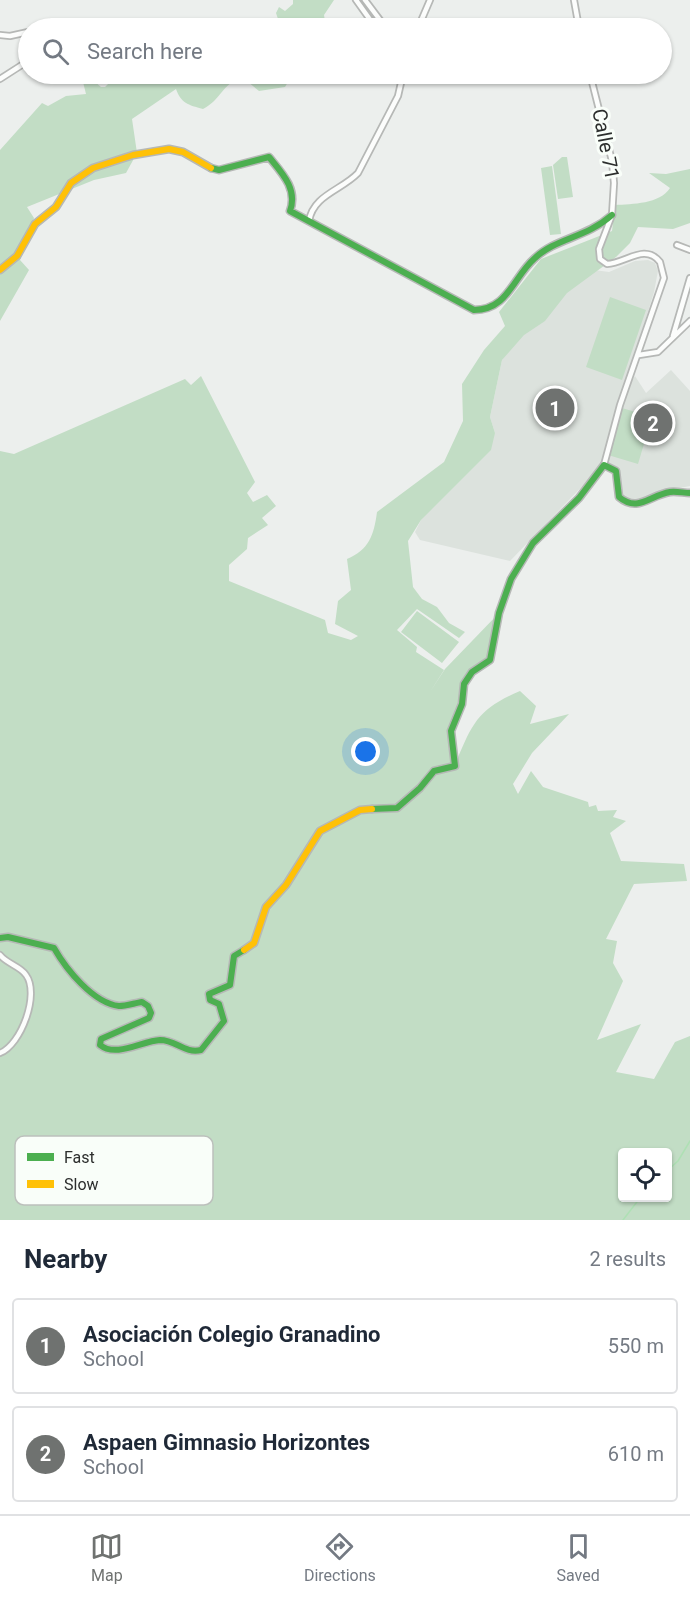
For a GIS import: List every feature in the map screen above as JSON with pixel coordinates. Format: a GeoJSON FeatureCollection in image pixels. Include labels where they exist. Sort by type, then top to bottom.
{"type":"FeatureCollection","features":[{"type":"Feature","properties":{"kind":"street"},"geometry":{"type":"LineString","coordinates":[[356,0],[369,18]]}},
{"type":"Feature","properties":{"kind":"street"},"geometry":{"type":"LineString","coordinates":[[365,0],[378,18]]}},
{"type":"Feature","properties":{"kind":"street"},"geometry":{"type":"LineString","coordinates":[[422,18],[430,0]]}},
{"type":"Feature","properties":{"kind":"street"},"geometry":{"type":"LineString","coordinates":[[574,0],[577,18]]}},
{"type":"Feature","properties":{"kind":"street"},"geometry":{"type":"LineString","coordinates":[[0,35],[18,34]]}},
{"type":"Feature","properties":{"kind":"street"},"geometry":{"type":"LineString","coordinates":[[0,77],[18,67]]}},
{"type":"Feature","properties":{"kind":"street"},"geometry":{"type":"LineString","coordinates":[[309,221],[313,206],[319,200],[349,182],[358,173],[398,96],[401,84]]}},
{"type":"Feature","properties":{"kind":"street","name":"Calle 71"},"geometry":{"type":"LineString","coordinates":[[592,84],[614,171],[612,215],[598,256],[603,263],[615,264],[639,254],[648,253],[656,256],[664,270],[664,278],[639,355]]}},
{"type":"Feature","properties":{"kind":"street"},"geometry":{"type":"LineString","coordinates":[[0,270],[14,263],[35,223],[54,210],[67,188],[78,176],[106,164],[150,151],[171,148],[184,151],[212,169],[219,170],[243,166],[266,156],[277,166],[292,189],[293,207],[290,211],[425,286],[482,312],[491,310],[500,303],[531,261],[540,253],[591,232],[612,215]]}},
{"type":"Feature","properties":{"kind":"street"},"geometry":{"type":"LineString","coordinates":[[677,245],[690,250]]}},
{"type":"Feature","properties":{"kind":"street"},"geometry":{"type":"LineString","coordinates":[[672,339],[690,278]]}},
{"type":"Feature","properties":{"kind":"street"},"geometry":{"type":"LineString","coordinates":[[0,938],[8,937],[54,948],[75,979],[107,1003],[122,1006],[142,1002],[148,1006],[151,1013],[149,1018],[101,1039],[100,1045],[105,1049],[160,1040],[172,1042],[188,1052],[201,1050],[224,1021],[219,1004],[210,1000],[210,994],[230,985],[234,956],[257,938],[266,907],[286,885],[320,831],[327,825],[347,819],[360,810],[397,808],[420,788],[434,771],[454,766],[456,761],[451,745],[452,730],[462,704],[464,684],[472,672],[490,660],[499,613],[511,579],[533,543],[574,504],[604,465],[620,405],[639,355],[658,352],[690,321]]}},
{"type":"Feature","properties":{"kind":"street"},"geometry":{"type":"LineString","coordinates":[[604,465],[616,471],[619,497],[626,503],[642,504],[669,492],[690,493]]}},
{"type":"Feature","properties":{"kind":"street"},"geometry":{"type":"LineString","coordinates":[[0,955],[25,973],[30,988],[23,1030],[12,1047],[0,1053]]}},
{"type":"Feature","properties":{"kind":"shaded area"},"geometry":{"type":"Polygon","coordinates":[[[648,260],[655,263],[658,271],[654,292],[600,468],[510,561],[420,540],[415,532],[421,520],[495,433],[490,417],[502,360],[513,340],[553,303],[594,270],[609,272],[635,261],[648,260]]]}},
{"type":"Feature","properties":{"kind":"shaded area"},"geometry":{"type":"Polygon","coordinates":[[[671,370],[690,391],[690,486],[663,491],[637,501],[627,501],[622,496],[621,479],[617,468],[607,464],[607,454],[629,385],[635,376],[646,393],[671,370]]]}},
{"type":"Feature","properties":{"kind":"green space"},"geometry":{"type":"Polygon","coordinates":[[[293,0],[334,0],[324,15],[324,18],[278,18],[276,13],[279,7],[285,11],[293,4],[293,0]]]}},
{"type":"Feature","properties":{"kind":"green space"},"geometry":{"type":"Polygon","coordinates":[[[84,84],[98,84],[105,87],[108,84],[230,84],[203,109],[186,103],[176,89],[132,119],[137,153],[126,173],[94,180],[27,207],[34,218],[20,260],[29,270],[0,321],[0,150],[42,103],[48,106],[66,96],[86,94],[84,84]]]}},
{"type":"Feature","properties":{"kind":"green space"},"geometry":{"type":"Polygon","coordinates":[[[250,84],[287,84],[285,87],[259,91],[250,84]]]}},
{"type":"Feature","properties":{"kind":"green space"},"geometry":{"type":"Polygon","coordinates":[[[562,157],[567,157],[573,197],[558,199],[553,165],[562,157]]]}},
{"type":"Feature","properties":{"kind":"green space"},"geometry":{"type":"Polygon","coordinates":[[[552,166],[561,234],[550,235],[541,168],[552,166]]]}},
{"type":"Feature","properties":{"kind":"green space"},"geometry":{"type":"Polygon","coordinates":[[[690,169],[690,223],[673,229],[638,227],[630,243],[616,257],[567,293],[545,321],[524,335],[502,360],[490,417],[495,433],[491,450],[421,520],[408,541],[413,587],[422,599],[437,607],[449,623],[465,632],[459,638],[417,609],[397,630],[417,647],[416,652],[444,670],[430,692],[445,669],[499,613],[490,660],[467,677],[451,739],[457,760],[468,735],[480,717],[496,703],[520,691],[536,706],[530,724],[569,714],[532,753],[513,784],[518,794],[531,771],[543,787],[588,802],[589,807],[596,805],[598,811],[617,810],[613,817],[626,821],[610,833],[621,861],[684,864],[687,881],[634,884],[606,939],[617,941],[613,963],[623,981],[597,1040],[641,1024],[616,1072],[654,1079],[675,1042],[690,1036],[690,1220],[0,1220],[0,451],[14,454],[185,379],[191,385],[201,376],[255,482],[247,493],[253,502],[267,495],[276,506],[262,518],[268,525],[248,538],[247,549],[229,565],[229,581],[325,620],[328,633],[351,640],[358,636],[335,624],[338,601],[351,590],[347,559],[361,551],[369,541],[377,512],[444,462],[463,421],[462,384],[484,350],[505,326],[499,312],[541,259],[612,231],[615,205],[653,200],[670,188],[649,173],[666,174],[690,169]]]}},
{"type":"Feature","properties":{"kind":"green space"},"geometry":{"type":"Polygon","coordinates":[[[610,297],[646,310],[622,380],[586,367],[610,297]]]}},
{"type":"Feature","properties":{"kind":"green space"},"geometry":{"type":"Polygon","coordinates":[[[622,408],[652,417],[638,464],[608,455],[622,408]]]}},
{"type":"Feature","properties":{"kind":"green space"},"geometry":{"type":"Polygon","coordinates":[[[417,611],[459,642],[442,663],[401,632],[417,611]]]}},
{"type":"Feature","properties":{"kind":"waterway"},"geometry":{"type":"LineString","coordinates":[[672,1166],[690,1141]]}},
{"type":"Feature","properties":{"kind":"waterway"},"geometry":{"type":"LineString","coordinates":[[623,1220],[637,1202]]}},
{"type":"Feature","properties":{"kind":"traffic: fast"},"geometry":{"type":"LineString","coordinates":[[211,168],[219,170],[269,157],[290,188],[292,196],[290,211],[474,310],[495,305],[509,291],[527,266],[543,251],[592,229],[612,215]]}},
{"type":"Feature","properties":{"kind":"traffic: fast"},"geometry":{"type":"LineString","coordinates":[[372,809],[397,808],[420,788],[434,771],[455,766],[451,731],[462,704],[464,684],[472,672],[490,660],[499,613],[511,579],[533,543],[579,498],[604,465],[616,471],[619,497],[626,502],[644,502],[670,492],[690,493]]}},
{"type":"Feature","properties":{"kind":"traffic: fast"},"geometry":{"type":"LineString","coordinates":[[0,938],[8,937],[54,948],[81,984],[109,1004],[125,1006],[142,1002],[148,1006],[151,1013],[149,1018],[101,1039],[100,1045],[114,1050],[160,1040],[171,1042],[185,1049],[201,1050],[224,1021],[219,1004],[210,1000],[209,994],[230,985],[234,956],[244,950]]}},
{"type":"Feature","properties":{"kind":"traffic: slow"},"geometry":{"type":"LineString","coordinates":[[0,270],[17,256],[35,224],[56,207],[71,183],[93,168],[133,155],[169,149],[183,152],[211,168]]}},
{"type":"Feature","properties":{"kind":"traffic: slow"},"geometry":{"type":"LineString","coordinates":[[244,950],[254,943],[266,907],[286,885],[320,831],[360,810],[372,809]]}},
{"type":"Feature","properties":{"kind":"place","name":"Asociación Colegio Granadino"},"geometry":{"type":"Point","coordinates":[555,408]}},
{"type":"Feature","properties":{"kind":"place","name":"Aspaen Gimnasio Horizontes"},"geometry":{"type":"Point","coordinates":[653,423]}}]}
